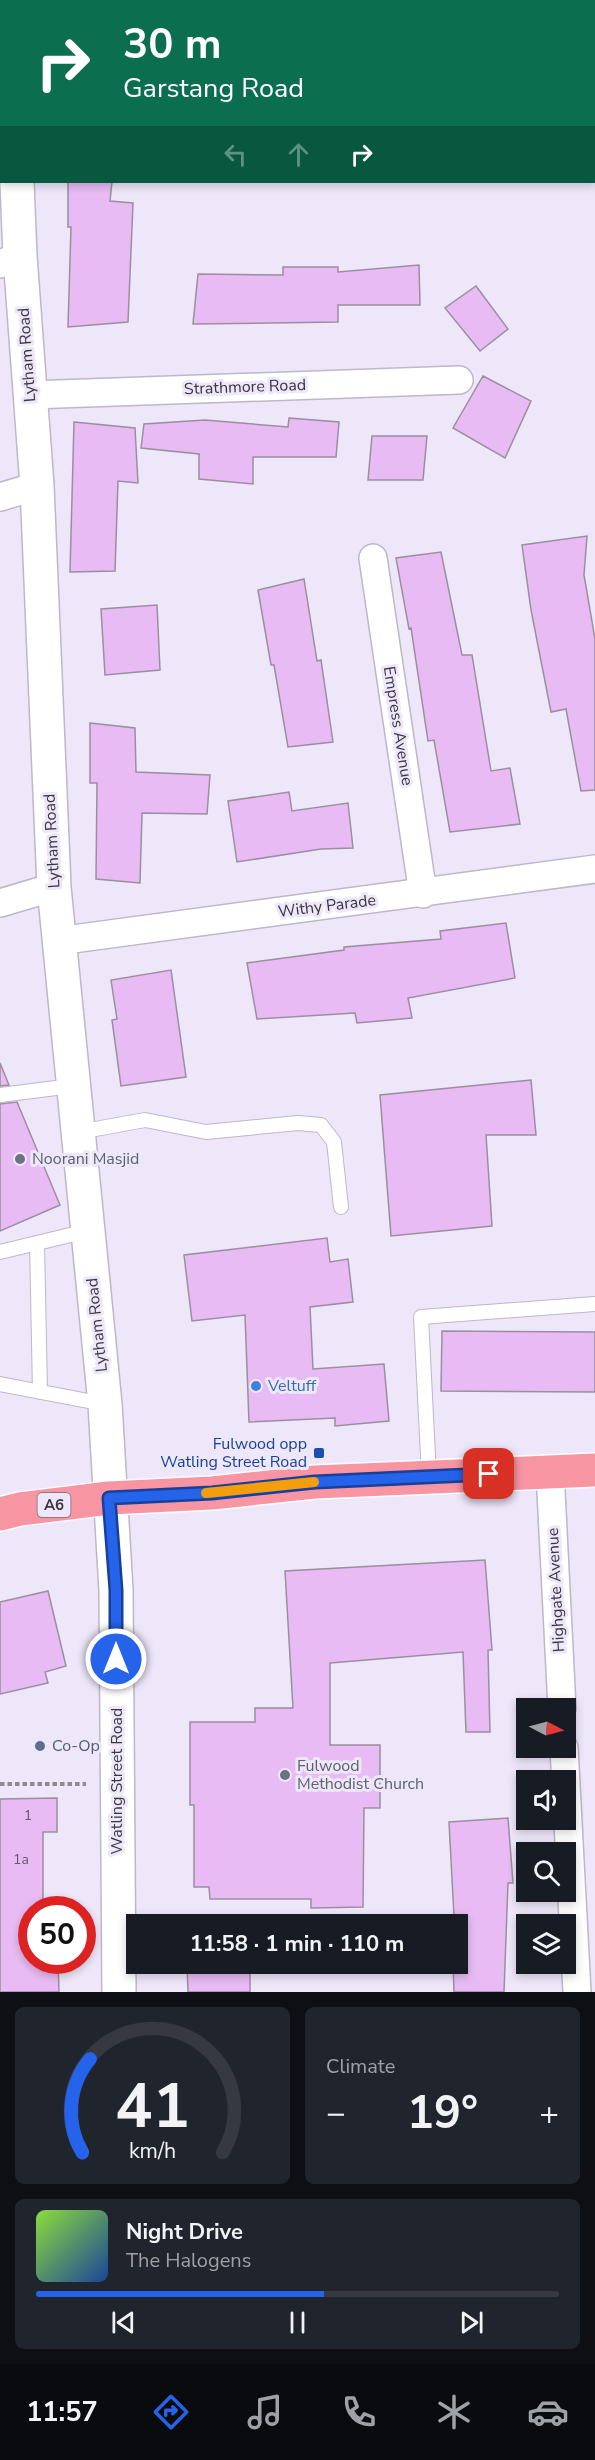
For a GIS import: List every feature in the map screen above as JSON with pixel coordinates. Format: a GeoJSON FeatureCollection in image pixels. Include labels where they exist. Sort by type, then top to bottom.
{"type":"FeatureCollection","features":[{"type":"Feature","properties":{"kind":"highway","name":"A6"},"geometry":{"type":"LineString","coordinates":[[0,1514],[20,1509],[109,1498],[212,1493],[315,1482],[595,1470]]}},
{"type":"Feature","properties":{"kind":"street","name":"Lytham Road"},"geometry":{"type":"LineString","coordinates":[[17,183],[10,260],[30,395],[37,486],[54,887],[105,1404],[109,1498]]}},
{"type":"Feature","properties":{"kind":"street","name":"Strathmore Road"},"geometry":{"type":"LineString","coordinates":[[30,395],[459,380]]}},
{"type":"Feature","properties":{"kind":"street"},"geometry":{"type":"LineString","coordinates":[[0,497],[37,486]]}},
{"type":"Feature","properties":{"kind":"street","name":"Empress Avenue"},"geometry":{"type":"LineString","coordinates":[[373,558],[423,894]]}},
{"type":"Feature","properties":{"kind":"street","name":"Withy Parade"},"geometry":{"type":"LineString","coordinates":[[58,941],[423,894],[595,869]]}},
{"type":"Feature","properties":{"kind":"street"},"geometry":{"type":"LineString","coordinates":[[0,903],[54,887]]}},
{"type":"Feature","properties":{"kind":"street","name":"Highgate Avenue"},"geometry":{"type":"LineString","coordinates":[[550,1472],[561,1698]]}},
{"type":"Feature","properties":{"kind":"street","name":"Watling Street Road"},"geometry":{"type":"LineString","coordinates":[[109,1498],[116,1590],[119,1992]]}},
{"type":"Feature","properties":{"kind":"street"},"geometry":{"type":"LineString","coordinates":[[565,1758],[577,1992]]}},
{"type":"Feature","properties":{"kind":"lane"},"geometry":{"type":"LineString","coordinates":[[0,1095],[72,1086]]}},
{"type":"Feature","properties":{"kind":"lane"},"geometry":{"type":"LineString","coordinates":[[77,1133],[145,1120],[206,1132],[298,1123],[321,1125],[334,1142],[341,1207]]}},
{"type":"Feature","properties":{"kind":"lane"},"geometry":{"type":"LineString","coordinates":[[0,1252],[87,1231]]}},
{"type":"Feature","properties":{"kind":"lane"},"geometry":{"type":"LineString","coordinates":[[37,1243],[40,1392]]}},
{"type":"Feature","properties":{"kind":"lane"},"geometry":{"type":"LineString","coordinates":[[429,1476],[422,1317],[595,1304]]}},
{"type":"Feature","properties":{"kind":"lane"},"geometry":{"type":"LineString","coordinates":[[0,1384],[105,1404]]}},
{"type":"Feature","properties":{"kind":"path"},"geometry":{"type":"LineString","coordinates":[[0,1784],[117,1785]]}},
{"type":"Feature","properties":{"kind":"building"},"geometry":{"type":"Polygon","coordinates":[[[68,183],[112,183],[110,201],[133,203],[128,322],[68,327],[71,227],[68,227],[68,183]]]}},
{"type":"Feature","properties":{"kind":"building"},"geometry":{"type":"Polygon","coordinates":[[[419,265],[420,305],[338,305],[338,322],[193,324],[198,274],[283,275],[283,267],[338,267],[338,272],[419,265]]]}},
{"type":"Feature","properties":{"kind":"building"},"geometry":{"type":"Polygon","coordinates":[[[476,286],[508,329],[480,351],[445,308],[476,286]]]}},
{"type":"Feature","properties":{"kind":"building"},"geometry":{"type":"Polygon","coordinates":[[[483,376],[531,401],[505,458],[453,428],[483,376]]]}},
{"type":"Feature","properties":{"kind":"building"},"geometry":{"type":"Polygon","coordinates":[[[289,418],[339,422],[336,457],[253,457],[253,484],[199,479],[199,454],[141,448],[144,424],[205,420],[288,427],[289,418]]]}},
{"type":"Feature","properties":{"kind":"building"},"geometry":{"type":"Polygon","coordinates":[[[74,422],[135,428],[138,483],[118,481],[115,571],[70,572],[74,422]]]}},
{"type":"Feature","properties":{"kind":"building"},"geometry":{"type":"Polygon","coordinates":[[[372,436],[427,436],[423,480],[368,480],[372,436]]]}},
{"type":"Feature","properties":{"kind":"building"},"geometry":{"type":"Polygon","coordinates":[[[587,536],[584,575],[595,639],[595,790],[581,791],[566,709],[551,712],[531,610],[522,545],[587,536]]]}},
{"type":"Feature","properties":{"kind":"building"},"geometry":{"type":"Polygon","coordinates":[[[441,552],[462,655],[472,655],[491,771],[510,768],[520,824],[450,832],[434,740],[428,741],[411,628],[409,629],[396,558],[441,552]]]}},
{"type":"Feature","properties":{"kind":"building"},"geometry":{"type":"Polygon","coordinates":[[[304,579],[317,661],[321,660],[333,742],[288,747],[258,590],[304,579]]]}},
{"type":"Feature","properties":{"kind":"building"},"geometry":{"type":"Polygon","coordinates":[[[157,605],[160,670],[105,675],[101,609],[157,605]]]}},
{"type":"Feature","properties":{"kind":"building"},"geometry":{"type":"Polygon","coordinates":[[[90,723],[135,728],[136,772],[210,775],[207,814],[142,813],[140,883],[96,879],[97,783],[90,783],[90,723]]]}},
{"type":"Feature","properties":{"kind":"building"},"geometry":{"type":"Polygon","coordinates":[[[289,792],[292,811],[348,803],[353,848],[321,849],[237,862],[228,801],[289,792]]]}},
{"type":"Feature","properties":{"kind":"building"},"geometry":{"type":"Polygon","coordinates":[[[506,923],[515,978],[408,998],[412,1018],[357,1023],[355,1013],[257,1019],[247,963],[344,950],[344,947],[441,939],[440,931],[506,923]]]}},
{"type":"Feature","properties":{"kind":"building"},"geometry":{"type":"Polygon","coordinates":[[[171,970],[186,1077],[121,1086],[112,1020],[117,1019],[111,980],[171,970]]]}},
{"type":"Feature","properties":{"kind":"building"},"geometry":{"type":"Polygon","coordinates":[[[0,1063],[9,1085],[0,1086],[0,1063]]]}},
{"type":"Feature","properties":{"kind":"building"},"geometry":{"type":"Polygon","coordinates":[[[531,1080],[536,1135],[486,1135],[492,1226],[391,1236],[380,1095],[531,1080]]]}},
{"type":"Feature","properties":{"kind":"building","name":"Noorani Masjid"},"geometry":{"type":"Polygon","coordinates":[[[17,1102],[60,1205],[0,1231],[0,1104],[17,1102]]]}},
{"type":"Feature","properties":{"kind":"building"},"geometry":{"type":"Polygon","coordinates":[[[327,1238],[330,1262],[348,1259],[353,1302],[310,1307],[313,1369],[384,1364],[389,1421],[335,1426],[335,1418],[249,1422],[245,1315],[192,1321],[184,1255],[327,1238]]]}},
{"type":"Feature","properties":{"kind":"building"},"geometry":{"type":"Polygon","coordinates":[[[442,1331],[595,1332],[595,1392],[441,1391],[442,1331]]]}},
{"type":"Feature","properties":{"kind":"building"},"geometry":{"type":"Polygon","coordinates":[[[485,1560],[492,1650],[488,1650],[490,1732],[466,1732],[463,1652],[330,1663],[330,1745],[380,1745],[380,1808],[364,1808],[363,1907],[311,1908],[311,1899],[210,1899],[209,1887],[194,1887],[194,1805],[190,1805],[190,1722],[255,1722],[255,1708],[293,1708],[285,1571],[485,1560]]]}},
{"type":"Feature","properties":{"kind":"building"},"geometry":{"type":"Polygon","coordinates":[[[48,1591],[66,1666],[45,1672],[48,1683],[0,1694],[0,1602],[48,1591]]]}},
{"type":"Feature","properties":{"kind":"building"},"geometry":{"type":"Polygon","coordinates":[[[57,1798],[57,1832],[43,1832],[43,1896],[18,1896],[18,1974],[58,1974],[59,1992],[0,1992],[0,1799],[57,1798]]]}},
{"type":"Feature","properties":{"kind":"building"},"geometry":{"type":"Polygon","coordinates":[[[508,1818],[513,1883],[508,1883],[504,1992],[454,1992],[453,1974],[468,1974],[468,1914],[454,1914],[449,1822],[508,1818]]]}},
{"type":"Feature","properties":{"kind":"building"},"geometry":{"type":"Polygon","coordinates":[[[187,1974],[250,1974],[250,1992],[188,1992],[187,1974]]]}},
{"type":"Feature","properties":{"kind":"slow traffic"},"geometry":{"type":"LineString","coordinates":[[206,1493],[314,1482]]}},
{"type":"Feature","properties":{"kind":"place","name":"Noorani Masjid"},"geometry":{"type":"Point","coordinates":[20,1159]}},
{"type":"Feature","properties":{"kind":"place","name":"Veltuff"},"geometry":{"type":"Point","coordinates":[256,1386]}},
{"type":"Feature","properties":{"kind":"place","name":"Fulwood opp Watling Street Road"},"geometry":{"type":"Point","coordinates":[319,1453]}},
{"type":"Feature","properties":{"kind":"place","name":"Co-Op"},"geometry":{"type":"Point","coordinates":[40,1746]}},
{"type":"Feature","properties":{"kind":"place","name":"Fulwood Methodist Church"},"geometry":{"type":"Point","coordinates":[285,1775]}},
{"type":"Feature","properties":{"kind":"route"},"geometry":{"type":"LineString","coordinates":[[116,1659],[116,1590],[109,1498],[212,1493],[315,1482],[489,1474]]}}]}
